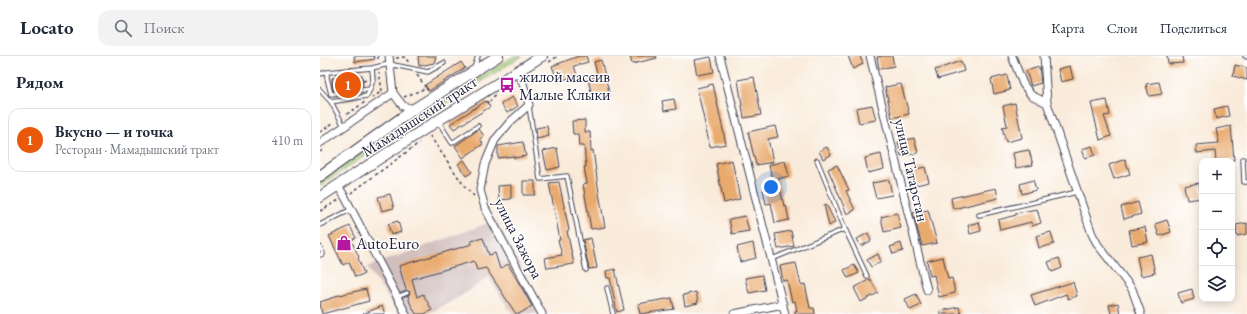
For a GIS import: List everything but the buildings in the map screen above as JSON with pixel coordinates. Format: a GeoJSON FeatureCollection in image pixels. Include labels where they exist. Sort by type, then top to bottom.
{"type":"FeatureCollection","features":[{"type":"Feature","properties":{"kind":"main road","name":"Мамадышский тракт"},"geometry":{"type":"LineString","coordinates":[[320,176],[414,109],[498,56]]}},
{"type":"Feature","properties":{"kind":"main road","name":"Мамадышский тракт"},"geometry":{"type":"LineString","coordinates":[[320,197],[538,58]]}},
{"type":"Feature","properties":{"kind":"street"},"geometry":{"type":"LineString","coordinates":[[389,56],[395,96],[403,106],[414,109]]}},
{"type":"Feature","properties":{"kind":"street"},"geometry":{"type":"LineString","coordinates":[[720,56],[785,314]]}},
{"type":"Feature","properties":{"kind":"street","name":"улица Татарстан"},"geometry":{"type":"LineString","coordinates":[[870,56],[927,290]]}},
{"type":"Feature","properties":{"kind":"street"},"geometry":{"type":"LineString","coordinates":[[1012,56],[1023,84],[1031,94],[1047,103]]}},
{"type":"Feature","properties":{"kind":"street"},"geometry":{"type":"LineString","coordinates":[[1044,56],[1047,103],[1092,234],[1098,245],[1132,289],[1141,314]]}},
{"type":"Feature","properties":{"kind":"street"},"geometry":{"type":"LineString","coordinates":[[516,72],[522,80],[529,105]]}},
{"type":"Feature","properties":{"kind":"street"},"geometry":{"type":"LineString","coordinates":[[320,143],[344,126],[395,96]]}},
{"type":"Feature","properties":{"kind":"street","name":"улица Зажора"},"geometry":{"type":"LineString","coordinates":[[529,105],[510,122],[495,140],[485,164],[480,190],[485,208],[542,314]]}},
{"type":"Feature","properties":{"kind":"street"},"geometry":{"type":"LineString","coordinates":[[338,186],[406,314]]}},
{"type":"Feature","properties":{"kind":"street"},"geometry":{"type":"LineString","coordinates":[[734,314],[783,304]]}},
{"type":"Feature","properties":{"kind":"lane"},"geometry":{"type":"LineString","coordinates":[[473,71],[478,56]]}},
{"type":"Feature","properties":{"kind":"lane"},"geometry":{"type":"LineString","coordinates":[[320,74],[372,68],[390,64],[428,72],[444,63]]}},
{"type":"Feature","properties":{"kind":"lane"},"geometry":{"type":"LineString","coordinates":[[331,102],[367,96],[373,80],[372,68]]}},
{"type":"Feature","properties":{"kind":"lane"},"geometry":{"type":"LineString","coordinates":[[327,72],[331,94],[370,89]]}},
{"type":"Feature","properties":{"kind":"lane"},"geometry":{"type":"LineString","coordinates":[[320,90],[331,102],[344,126]]}},
{"type":"Feature","properties":{"kind":"lane"},"geometry":{"type":"LineString","coordinates":[[529,105],[540,179],[566,176],[586,270]]}},
{"type":"Feature","properties":{"kind":"lane"},"geometry":{"type":"LineString","coordinates":[[437,121],[452,142],[478,126]]}},
{"type":"Feature","properties":{"kind":"lane"},"geometry":{"type":"LineString","coordinates":[[817,160],[845,229],[867,276]]}},
{"type":"Feature","properties":{"kind":"lane"},"geometry":{"type":"LineString","coordinates":[[1243,160],[1244,182],[1247,182]]}},
{"type":"Feature","properties":{"kind":"lane"},"geometry":{"type":"LineString","coordinates":[[979,216],[1078,192]]}},
{"type":"Feature","properties":{"kind":"lane"},"geometry":{"type":"LineString","coordinates":[[320,225],[350,210]]}},
{"type":"Feature","properties":{"kind":"lane"},"geometry":{"type":"LineString","coordinates":[[771,259],[845,229]]}},
{"type":"Feature","properties":{"kind":"lane"},"geometry":{"type":"LineString","coordinates":[[320,247],[323,254],[320,255]]}},
{"type":"Feature","properties":{"kind":"lane"},"geometry":{"type":"LineString","coordinates":[[607,288],[613,314]]}},
{"type":"Feature","properties":{"kind":"lane"},"geometry":{"type":"LineString","coordinates":[[397,297],[407,293]]}},
{"type":"Feature","properties":{"kind":"path"},"geometry":{"type":"LineString","coordinates":[[347,114],[382,91],[379,78],[378,56]]}},
{"type":"Feature","properties":{"kind":"path"},"geometry":{"type":"LineString","coordinates":[[395,96],[426,88],[429,92]]}},
{"type":"Feature","properties":{"kind":"path"},"geometry":{"type":"LineString","coordinates":[[320,132],[333,123]]}},
{"type":"Feature","properties":{"kind":"path"},"geometry":{"type":"LineString","coordinates":[[430,136],[465,187],[475,197]]}},
{"type":"Feature","properties":{"kind":"path"},"geometry":{"type":"LineString","coordinates":[[348,195],[424,140]]}},
{"type":"Feature","properties":{"kind":"path"},"geometry":{"type":"LineString","coordinates":[[320,211],[341,199]]}},
{"type":"Feature","properties":{"kind":"shaded area"},"geometry":{"type":"Polygon","coordinates":[[[497,220],[546,314],[512,314],[489,277],[461,296],[428,314],[399,314],[367,267],[497,220]]]}},
{"type":"Feature","properties":{"kind":"green space"},"geometry":{"type":"Polygon","coordinates":[[[514,56],[522,56],[410,125],[320,186],[320,181],[408,122],[514,56]]]}},
{"type":"Feature","properties":{"kind":"place","name":"Вкусно — и точка"},"geometry":{"type":"Point","coordinates":[348,85]}},
{"type":"Feature","properties":{"kind":"place","name":"жилой массив Малые Клыки"},"geometry":{"type":"Point","coordinates":[507,85]}},
{"type":"Feature","properties":{"kind":"place","name":"AutoEuro"},"geometry":{"type":"Point","coordinates":[344,243]}}]}
